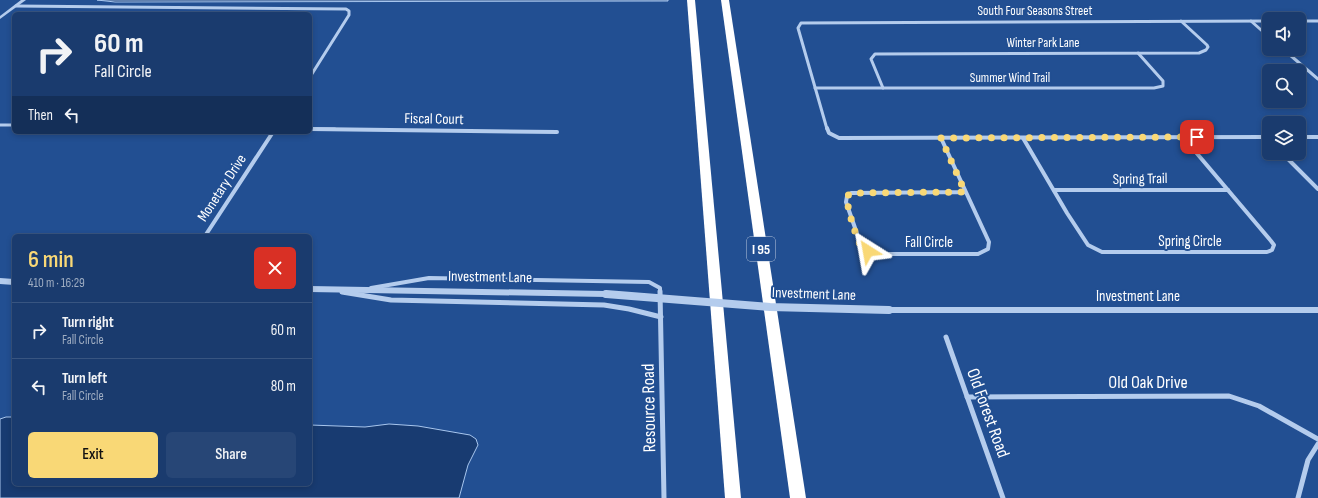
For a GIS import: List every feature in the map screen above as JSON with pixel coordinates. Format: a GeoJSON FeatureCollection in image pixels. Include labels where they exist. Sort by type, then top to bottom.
{"type":"FeatureCollection","features":[{"type":"Feature","properties":{"kind":"highway"},"geometry":{"type":"LineString","coordinates":[[691,0],[732,498]]}},
{"type":"Feature","properties":{"kind":"highway","name":"I 95"},"geometry":{"type":"LineString","coordinates":[[725,0],[798,498]]}},
{"type":"Feature","properties":{"kind":"street"},"geometry":{"type":"LineString","coordinates":[[0,18],[24,0]]}},
{"type":"Feature","properties":{"kind":"street"},"geometry":{"type":"LineString","coordinates":[[16,6],[346,9],[349,11],[349,15],[312,74]]}},
{"type":"Feature","properties":{"kind":"street","name":"Winter Park Lane"},"geometry":{"type":"LineString","coordinates":[[883,88],[872,59],[875,54],[882,52],[1199,52],[1206,50],[1208,47],[1207,45],[1181,21]]}},
{"type":"Feature","properties":{"kind":"street"},"geometry":{"type":"LineString","coordinates":[[1250,21],[1262,31]]}},
{"type":"Feature","properties":{"kind":"street","name":"South Four Seasons Street"},"geometry":{"type":"LineString","coordinates":[[815,88],[798,28],[801,23],[1262,21]]}},
{"type":"Feature","properties":{"kind":"street"},"geometry":{"type":"LineString","coordinates":[[1306,21],[1318,21]]}},
{"type":"Feature","properties":{"kind":"street","name":"Summer Wind Trail"},"geometry":{"type":"LineString","coordinates":[[815,88],[1154,88],[1163,86],[1164,81],[1138,52]]}},
{"type":"Feature","properties":{"kind":"street"},"geometry":{"type":"LineString","coordinates":[[1291,56],[1318,79]]}},
{"type":"Feature","properties":{"kind":"street"},"geometry":{"type":"LineString","coordinates":[[815,88],[827,130],[833,136],[839,138],[1262,138]]}},
{"type":"Feature","properties":{"kind":"street"},"geometry":{"type":"LineString","coordinates":[[0,125],[12,125]]}},
{"type":"Feature","properties":{"kind":"street","name":"Fiscal Court"},"geometry":{"type":"LineString","coordinates":[[312,129],[557,132]]}},
{"type":"Feature","properties":{"kind":"street","name":"Monetary Drive"},"geometry":{"type":"LineString","coordinates":[[206,234],[272,134]]}},
{"type":"Feature","properties":{"kind":"street","name":"Spring Circle"},"geometry":{"type":"LineString","coordinates":[[1023,138],[1088,245],[1102,252],[1184,254],[1267,252],[1272,250],[1274,245],[1271,241],[1183,137]]}},
{"type":"Feature","properties":{"kind":"street"},"geometry":{"type":"LineString","coordinates":[[1306,137],[1318,137]]}},
{"type":"Feature","properties":{"kind":"street","name":"Fall Circle"},"geometry":{"type":"LineString","coordinates":[[941,138],[988,242],[988,249],[978,254],[878,254],[862,248],[846,202],[847,196],[851,193],[965,192]]}},
{"type":"Feature","properties":{"kind":"street"},"geometry":{"type":"LineString","coordinates":[[1289,160],[1318,189]]}},
{"type":"Feature","properties":{"kind":"street","name":"Spring Trail"},"geometry":{"type":"LineString","coordinates":[[1054,190],[1228,190]]}},
{"type":"Feature","properties":{"kind":"street","name":"Resource Road"},"geometry":{"type":"LineString","coordinates":[[364,290],[429,278],[649,282],[660,288],[662,317],[664,498]]}},
{"type":"Feature","properties":{"kind":"street"},"geometry":{"type":"LineString","coordinates":[[0,281],[12,282]]}},
{"type":"Feature","properties":{"kind":"street","name":"Investment Lane"},"geometry":{"type":"LineString","coordinates":[[312,289],[606,294],[770,307],[889,310],[1318,310]]}},
{"type":"Feature","properties":{"kind":"street"},"geometry":{"type":"LineString","coordinates":[[327,289],[391,300],[604,305],[662,317]]}},
{"type":"Feature","properties":{"kind":"street","name":"Old Forest Road"},"geometry":{"type":"LineString","coordinates":[[946,337],[1003,498]]}},
{"type":"Feature","properties":{"kind":"street","name":"Old Oak Drive"},"geometry":{"type":"LineString","coordinates":[[967,397],[1229,396],[1259,406],[1318,439]]}},
{"type":"Feature","properties":{"kind":"street"},"geometry":{"type":"LineString","coordinates":[[1298,498],[1308,460],[1318,444]]}},
{"type":"Feature","properties":{"kind":"water"},"geometry":{"type":"Polygon","coordinates":[[[97,0],[668,0],[668,1],[115,2],[97,0]]]}},
{"type":"Feature","properties":{"kind":"water"},"geometry":{"type":"Polygon","coordinates":[[[12,417],[12,486],[312,486],[312,425],[365,427],[389,424],[418,426],[470,435],[476,439],[478,445],[468,465],[459,498],[0,498],[0,419],[12,417]]]}},
{"type":"Feature","properties":{"kind":"route"},"geometry":{"type":"LineString","coordinates":[[868,251],[862,248],[846,202],[847,196],[851,193],[965,192],[941,138],[1197,137]]}}]}
